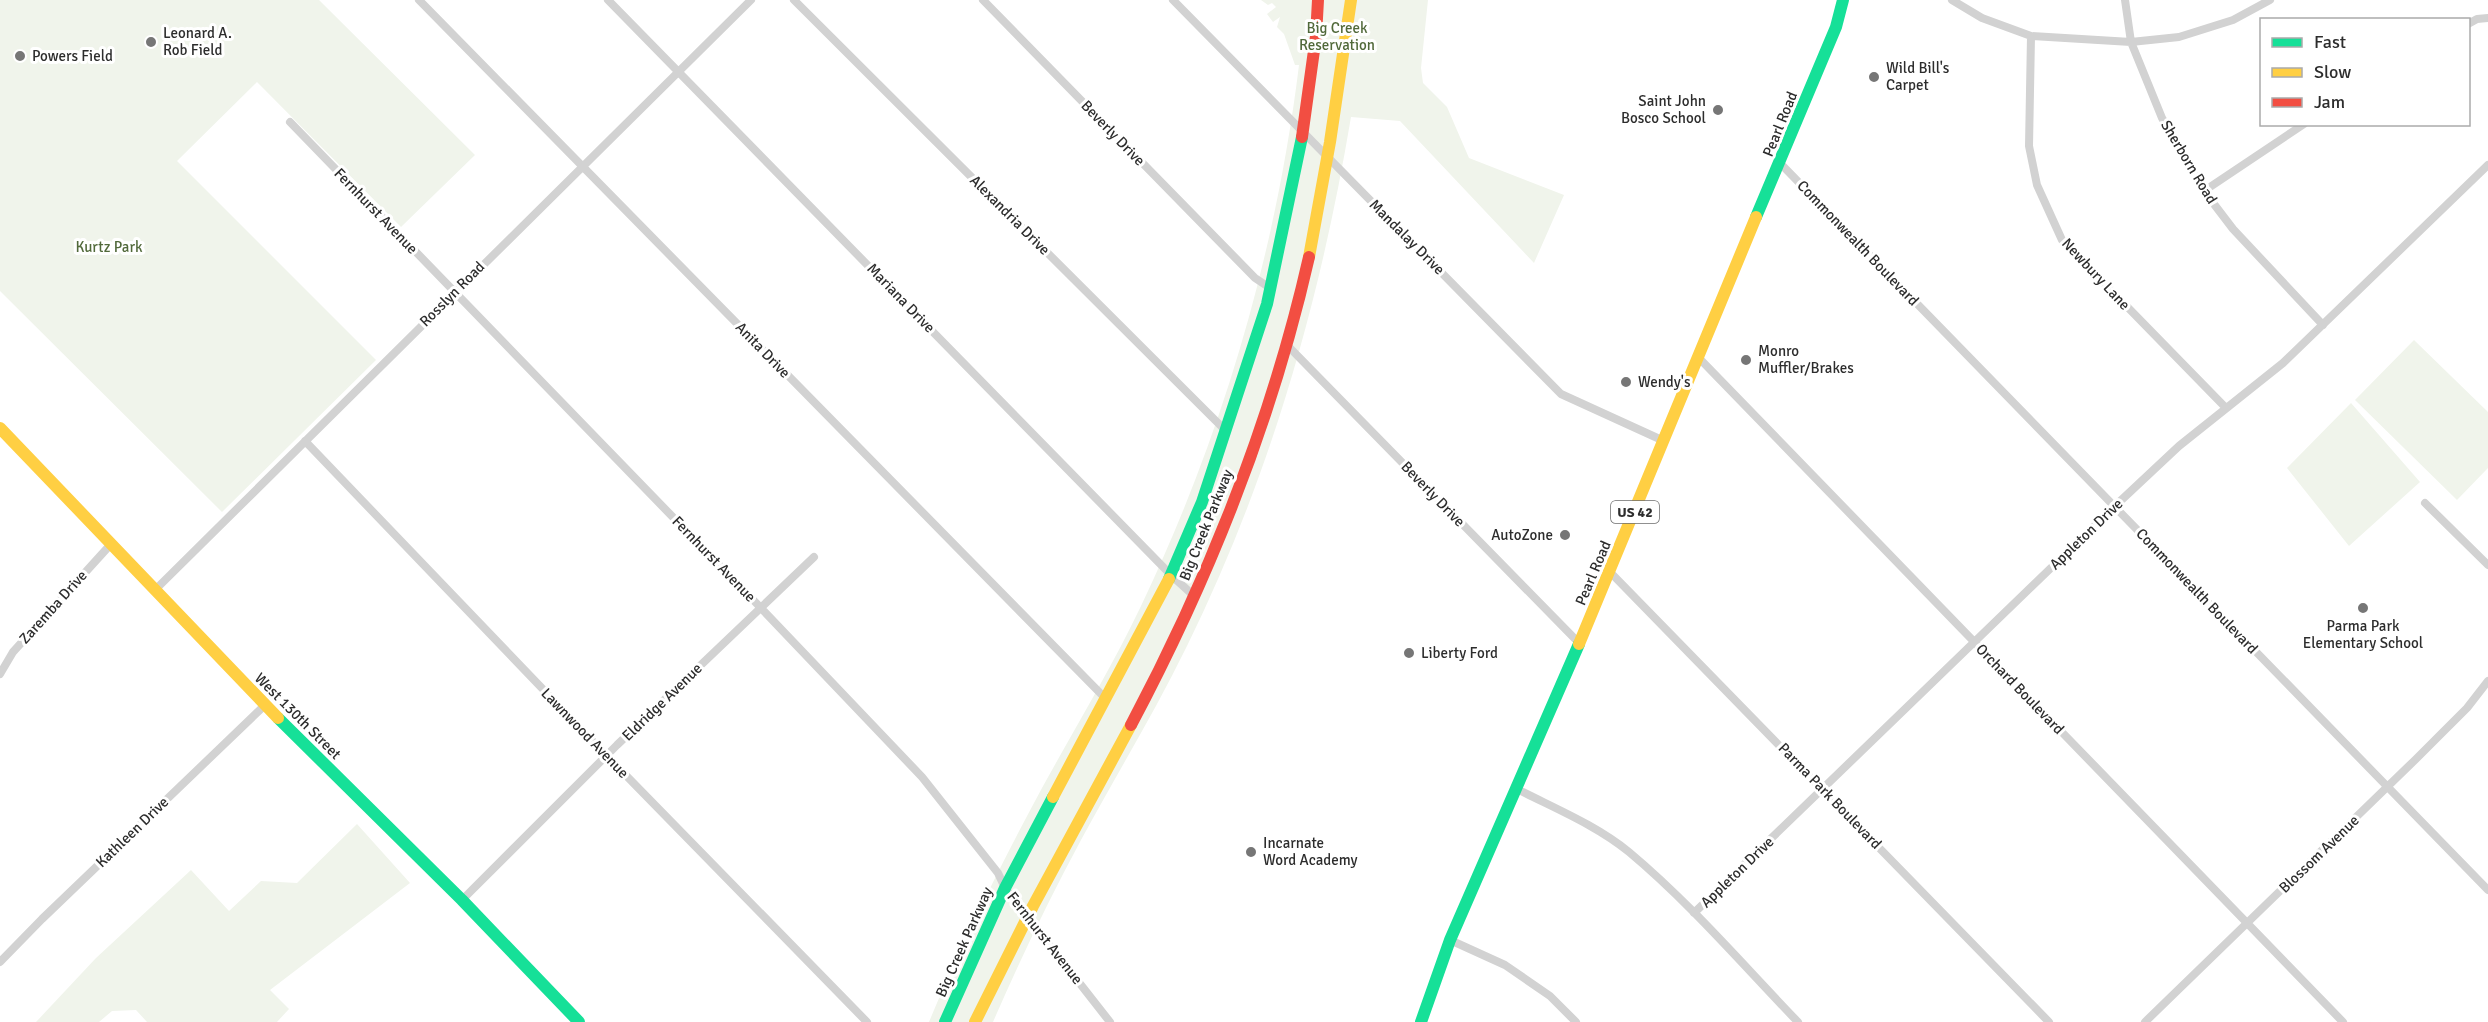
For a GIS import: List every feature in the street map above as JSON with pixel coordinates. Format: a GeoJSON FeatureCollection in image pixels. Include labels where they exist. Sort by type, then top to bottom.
{"type":"FeatureCollection","features":[{"type":"Feature","properties":{"kind":"street","name":"Anita Drive"},"geometry":{"type":"LineString","coordinates":[[419,0],[1106,699]]}},
{"type":"Feature","properties":{"kind":"street","name":"Mariana Drive"},"geometry":{"type":"LineString","coordinates":[[608,0],[1194,596]]}},
{"type":"Feature","properties":{"kind":"street","name":"Rosslyn Road"},"geometry":{"type":"LineString","coordinates":[[155,590],[751,0]]}},
{"type":"Feature","properties":{"kind":"street","name":"Alexandria Drive"},"geometry":{"type":"LineString","coordinates":[[794,0],[1225,430]]}},
{"type":"Feature","properties":{"kind":"street","name":"Beverly Drive"},"geometry":{"type":"LineString","coordinates":[[983,0],[1255,278],[1270,288]]}},
{"type":"Feature","properties":{"kind":"street","name":"Mandalay Drive"},"geometry":{"type":"LineString","coordinates":[[1173,0],[1561,394],[1664,441]]}},
{"type":"Feature","properties":{"kind":"street","name":"Big Creek Parkway"},"geometry":{"type":"LineString","coordinates":[[945,1022],[1005,888],[1171,575],[1202,502],[1258,335],[1270,288],[1303,132],[1316,36],[1318,0]]}},
{"type":"Feature","properties":{"kind":"street","name":"Big Creek Parkway"},"geometry":{"type":"LineString","coordinates":[[975,1022],[1028,915],[1134,719],[1194,596],[1253,451],[1298,304],[1329,158],[1347,44],[1351,0]]}},
{"type":"Feature","properties":{"kind":"street","name":"Pearl Road"},"geometry":{"type":"LineString","coordinates":[[1421,1022],[1450,940],[1611,572],[1698,356],[1836,27],[1843,0]]}},
{"type":"Feature","properties":{"kind":"street"},"geometry":{"type":"LineString","coordinates":[[1952,0],[1982,18],[2031,36],[2131,42],[2179,38],[2233,20],[2270,0]]}},
{"type":"Feature","properties":{"kind":"street","name":"Sherborn Road"},"geometry":{"type":"LineString","coordinates":[[2125,0],[2131,42],[2162,118],[2204,191],[2233,229],[2323,325]]}},
{"type":"Feature","properties":{"kind":"street"},"geometry":{"type":"LineString","coordinates":[[2470,23],[2477,19],[2488,18]]}},
{"type":"Feature","properties":{"kind":"street","name":"Newbury Lane"},"geometry":{"type":"LineString","coordinates":[[2031,36],[2029,146],[2037,185],[2062,240],[2226,408]]}},
{"type":"Feature","properties":{"kind":"street","name":"Fernhurst Avenue"},"geometry":{"type":"LineString","coordinates":[[290,122],[922,777],[998,873],[1005,888],[1110,1022]]}},
{"type":"Feature","properties":{"kind":"street"},"geometry":{"type":"LineString","coordinates":[[2204,191],[2301,126]]}},
{"type":"Feature","properties":{"kind":"street","name":"Commonwealth Boulevard"},"geometry":{"type":"LineString","coordinates":[[1780,163],[2488,890]]}},
{"type":"Feature","properties":{"kind":"street","name":"Appleton Drive"},"geometry":{"type":"LineString","coordinates":[[1694,913],[2115,506],[2179,446],[2283,363],[2488,165]]}},
{"type":"Feature","properties":{"kind":"street","name":"Beverly Drive"},"geometry":{"type":"LineString","coordinates":[[1287,345],[1579,643]]}},
{"type":"Feature","properties":{"kind":"street","name":"Orchard Boulevard"},"geometry":{"type":"LineString","coordinates":[[1698,356],[2343,1022]]}},
{"type":"Feature","properties":{"kind":"street","name":"West 130th Street"},"geometry":{"type":"LineString","coordinates":[[0,428],[265,705],[462,900],[579,1022]]}},
{"type":"Feature","properties":{"kind":"street","name":"Lawnwood Avenue"},"geometry":{"type":"LineString","coordinates":[[305,441],[607,756],[867,1022]]}},
{"type":"Feature","properties":{"kind":"street"},"geometry":{"type":"LineString","coordinates":[[2425,502],[2488,565]]}},
{"type":"Feature","properties":{"kind":"street","name":"Zaremba Drive"},"geometry":{"type":"LineString","coordinates":[[0,674],[13,651],[111,544]]}},
{"type":"Feature","properties":{"kind":"street","name":"Eldridge Avenue"},"geometry":{"type":"LineString","coordinates":[[462,900],[607,756],[814,557]]}},
{"type":"Feature","properties":{"kind":"street","name":"Parma Park Boulevard"},"geometry":{"type":"LineString","coordinates":[[1611,572],[2049,1022]]}},
{"type":"Feature","properties":{"kind":"street","name":"Blossom Avenue"},"geometry":{"type":"LineString","coordinates":[[2145,1022],[2387,788],[2467,708],[2488,681]]}},
{"type":"Feature","properties":{"kind":"street","name":"Kathleen Drive"},"geometry":{"type":"LineString","coordinates":[[0,962],[265,705]]}},
{"type":"Feature","properties":{"kind":"street"},"geometry":{"type":"LineString","coordinates":[[1517,789],[1579,820],[1628,851],[1694,913],[1798,1022]]}},
{"type":"Feature","properties":{"kind":"street"},"geometry":{"type":"LineString","coordinates":[[1450,940],[1505,965],[1550,996],[1576,1022]]}},
{"type":"Feature","properties":{"kind":"green space","name":"Kurtz Park"},"geometry":{"type":"Polygon","coordinates":[[[0,0],[319,0],[475,155],[401,227],[257,82],[177,161],[376,360],[222,512],[0,291],[0,0]]]}},
{"type":"Feature","properties":{"kind":"green space","name":"Big Creek Reservation"},"geometry":{"type":"Polygon","coordinates":[[[1261,0],[1428,0],[1421,68],[1423,83],[1447,107],[1469,158],[1564,195],[1534,263],[1400,121],[1351,117],[1324,254],[1288,388],[1267,453],[1217,582],[1162,695],[1058,885],[993,1022],[929,1022],[968,933],[1012,845],[1141,606],[1197,476],[1221,410],[1242,342],[1276,205],[1299,65],[1295,65],[1284,34],[1277,27],[1280,17],[1273,22],[1267,14],[1276,7],[1272,3],[1268,5],[1261,0]]]}},
{"type":"Feature","properties":{"kind":"green space"},"geometry":{"type":"Polygon","coordinates":[[[2414,340],[2488,412],[2488,468],[2457,500],[2355,400],[2414,340]]]}},
{"type":"Feature","properties":{"kind":"green space"},"geometry":{"type":"Polygon","coordinates":[[[2351,403],[2420,482],[2349,546],[2287,468],[2351,403]]]}},
{"type":"Feature","properties":{"kind":"green space"},"geometry":{"type":"Polygon","coordinates":[[[357,824],[410,883],[270,990],[289,1009],[277,1022],[147,1022],[136,1010],[112,1011],[99,1022],[36,1022],[96,958],[191,870],[229,911],[261,881],[297,883],[357,824]]]}},
{"type":"Feature","properties":{"kind":"traffic: fast"},"geometry":{"type":"LineString","coordinates":[[1756,217],[1836,27],[1843,0]]}},
{"type":"Feature","properties":{"kind":"traffic: fast"},"geometry":{"type":"LineString","coordinates":[[1169,579],[1202,502],[1267,304],[1302,137]]}},
{"type":"Feature","properties":{"kind":"traffic: fast"},"geometry":{"type":"LineString","coordinates":[[1421,1022],[1450,940],[1579,644]]}},
{"type":"Feature","properties":{"kind":"traffic: fast"},"geometry":{"type":"LineString","coordinates":[[278,718],[462,900],[579,1022]]}},
{"type":"Feature","properties":{"kind":"traffic: fast"},"geometry":{"type":"LineString","coordinates":[[945,1022],[1005,888],[1053,797]]}},
{"type":"Feature","properties":{"kind":"traffic: slow"},"geometry":{"type":"LineString","coordinates":[[1309,257],[1330,142],[1351,0]]}},
{"type":"Feature","properties":{"kind":"traffic: slow"},"geometry":{"type":"LineString","coordinates":[[1579,644],[1756,217]]}},
{"type":"Feature","properties":{"kind":"traffic: slow"},"geometry":{"type":"LineString","coordinates":[[0,428],[278,718]]}},
{"type":"Feature","properties":{"kind":"traffic: slow"},"geometry":{"type":"LineString","coordinates":[[1053,797],[1169,579]]}},
{"type":"Feature","properties":{"kind":"traffic: slow"},"geometry":{"type":"LineString","coordinates":[[975,1022],[1033,906],[1131,725]]}},
{"type":"Feature","properties":{"kind":"traffic: jam"},"geometry":{"type":"LineString","coordinates":[[1302,137],[1316,36],[1318,0]]}},
{"type":"Feature","properties":{"kind":"traffic: jam"},"geometry":{"type":"LineString","coordinates":[[1131,725],[1187,613],[1235,497],[1277,378],[1309,257]]}},
{"type":"Feature","properties":{"kind":"place","name":"Leonard A. Rob Field"},"geometry":{"type":"Point","coordinates":[151,42]}},
{"type":"Feature","properties":{"kind":"place","name":"Powers Field"},"geometry":{"type":"Point","coordinates":[20,56]}},
{"type":"Feature","properties":{"kind":"place","name":"Wild Bill's Carpet"},"geometry":{"type":"Point","coordinates":[1874,77]}},
{"type":"Feature","properties":{"kind":"place","name":"Saint John Bosco School"},"geometry":{"type":"Point","coordinates":[1718,110]}},
{"type":"Feature","properties":{"kind":"place","name":"Monro Muffler/Brakes"},"geometry":{"type":"Point","coordinates":[1746,360]}},
{"type":"Feature","properties":{"kind":"place","name":"Wendy's"},"geometry":{"type":"Point","coordinates":[1626,382]}},
{"type":"Feature","properties":{"kind":"place","name":"AutoZone"},"geometry":{"type":"Point","coordinates":[1565,535]}},
{"type":"Feature","properties":{"kind":"place","name":"Parma Park Elementary School"},"geometry":{"type":"Point","coordinates":[2363,608]}},
{"type":"Feature","properties":{"kind":"place","name":"Liberty Ford"},"geometry":{"type":"Point","coordinates":[1409,653]}},
{"type":"Feature","properties":{"kind":"place","name":"Incarnate Word Academy"},"geometry":{"type":"Point","coordinates":[1251,852]}}]}
